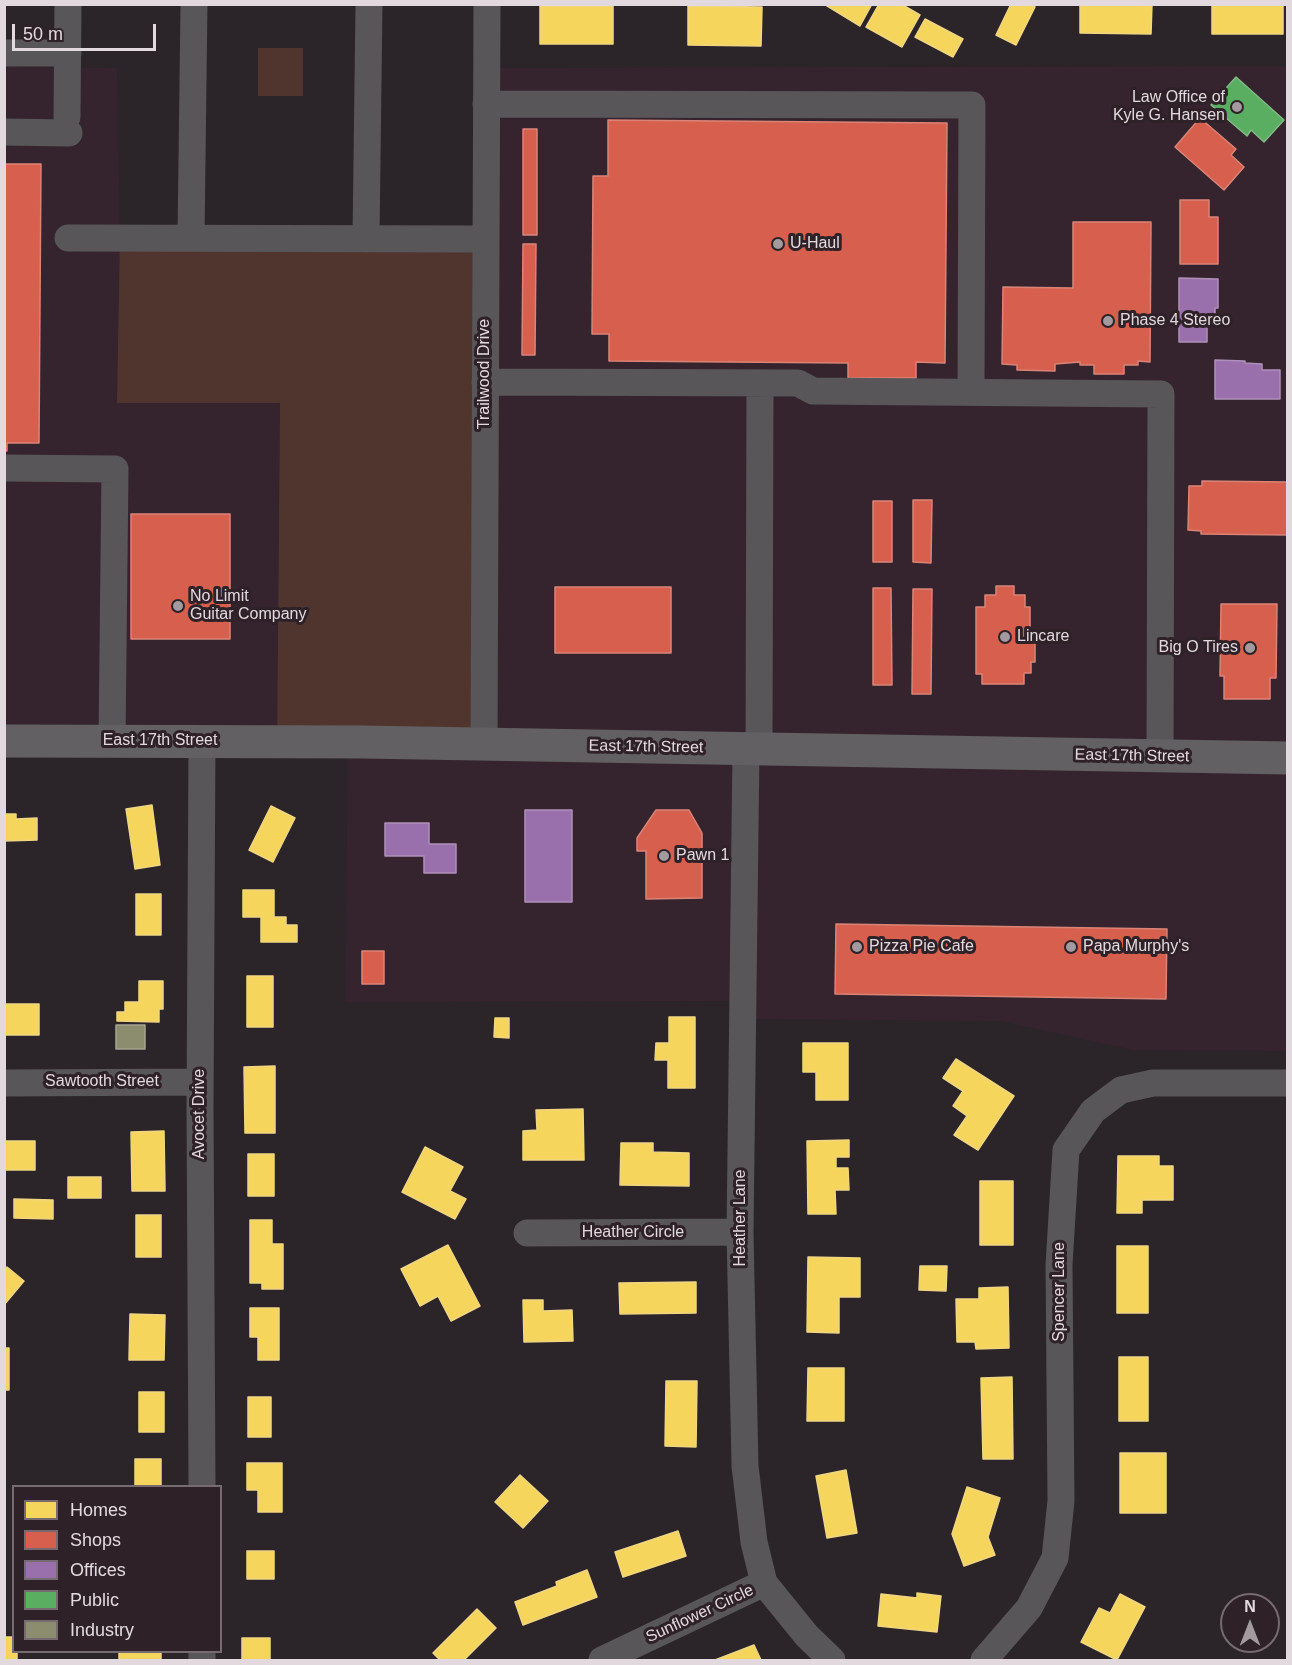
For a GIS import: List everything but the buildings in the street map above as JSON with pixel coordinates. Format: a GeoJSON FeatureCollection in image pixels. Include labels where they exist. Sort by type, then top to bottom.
{"type":"FeatureCollection","features":[{"type":"Feature","properties":{"kind":"main road","name":"East 17th Street"},"geometry":{"type":"LineString","coordinates":[[4,741],[484,744],[1287,758]]}},
{"type":"Feature","properties":{"kind":"street"},"geometry":{"type":"LineString","coordinates":[[68,4],[68,132]]}},
{"type":"Feature","properties":{"kind":"street"},"geometry":{"type":"LineString","coordinates":[[190,238],[194,4]]}},
{"type":"Feature","properties":{"kind":"street"},"geometry":{"type":"LineString","coordinates":[[366,239],[369,4]]}},
{"type":"Feature","properties":{"kind":"street","name":"Trailwood Drive"},"geometry":{"type":"LineString","coordinates":[[484,744],[487,4]]}},
{"type":"Feature","properties":{"kind":"street"},"geometry":{"type":"LineString","coordinates":[[4,53],[68,53]]}},
{"type":"Feature","properties":{"kind":"street"},"geometry":{"type":"LineString","coordinates":[[486,104],[972,105],[971,392]]}},
{"type":"Feature","properties":{"kind":"street"},"geometry":{"type":"LineString","coordinates":[[4,132],[68,132]]}},
{"type":"Feature","properties":{"kind":"street"},"geometry":{"type":"LineString","coordinates":[[4,147],[68,132]]}},
{"type":"Feature","properties":{"kind":"street"},"geometry":{"type":"LineString","coordinates":[[68,238],[486,239]]}},
{"type":"Feature","properties":{"kind":"street"},"geometry":{"type":"LineString","coordinates":[[485,381],[798,383],[813,392],[1161,394],[1160,757]]}},
{"type":"Feature","properties":{"kind":"street","name":"Heather Lane"},"geometry":{"type":"LineString","coordinates":[[760,383],[740,1232],[745,1466],[754,1542],[765,1583],[807,1636],[832,1660]]}},
{"type":"Feature","properties":{"kind":"street"},"geometry":{"type":"LineString","coordinates":[[4,468],[114,469],[112,741]]}},
{"type":"Feature","properties":{"kind":"street","name":"Avocet Drive"},"geometry":{"type":"LineString","coordinates":[[202,741],[200,1082],[202,1485]]}},
{"type":"Feature","properties":{"kind":"street","name":"Sawtooth Street"},"geometry":{"type":"LineString","coordinates":[[4,1083],[200,1082]]}},
{"type":"Feature","properties":{"kind":"street","name":"Spencer Lane"},"geometry":{"type":"LineString","coordinates":[[984,1660],[1029,1608],[1055,1558],[1062,1501],[1059,1264],[1066,1150],[1094,1111],[1121,1090],[1153,1083],[1287,1083]]}},
{"type":"Feature","properties":{"kind":"street","name":"Heather Circle"},"geometry":{"type":"LineString","coordinates":[[526,1233],[740,1232]]}},
{"type":"Feature","properties":{"kind":"street","name":"Sunflower Circle"},"geometry":{"type":"LineString","coordinates":[[602,1660],[765,1583]]}},
{"type":"Feature","properties":{"kind":"shaded area"},"geometry":{"type":"Polygon","coordinates":[[[258,48],[303,48],[303,96],[258,96],[258,48]]]}},
{"type":"Feature","properties":{"kind":"shaded area"},"geometry":{"type":"Polygon","coordinates":[[[1287,66],[1287,1051],[1133,1050],[1000,1021],[743,1019],[742,1001],[345,1002],[348,742],[483,744],[487,68],[1287,66]]]}},
{"type":"Feature","properties":{"kind":"shaded area"},"geometry":{"type":"Polygon","coordinates":[[[5,67],[117,68],[120,238],[280,403],[277,742],[5,741],[5,67]]]}},
{"type":"Feature","properties":{"kind":"shaded area"},"geometry":{"type":"Polygon","coordinates":[[[120,238],[486,239],[484,744],[277,742],[280,403],[117,403],[120,238]]]}},
{"type":"Feature","properties":{"kind":"place","name":"Law Office of Kyle G. Hansen"},"geometry":{"type":"Point","coordinates":[1237,107]}},
{"type":"Feature","properties":{"kind":"place","name":"U-Haul"},"geometry":{"type":"Point","coordinates":[778,244]}},
{"type":"Feature","properties":{"kind":"place","name":"Phase 4 Stereo"},"geometry":{"type":"Point","coordinates":[1108,321]}},
{"type":"Feature","properties":{"kind":"place","name":"No Limit Guitar Company"},"geometry":{"type":"Point","coordinates":[178,606]}},
{"type":"Feature","properties":{"kind":"place","name":"Lincare"},"geometry":{"type":"Point","coordinates":[1005,637]}},
{"type":"Feature","properties":{"kind":"place","name":"Big O Tires"},"geometry":{"type":"Point","coordinates":[1250,648]}},
{"type":"Feature","properties":{"kind":"place","name":"Pawn 1"},"geometry":{"type":"Point","coordinates":[664,856]}},
{"type":"Feature","properties":{"kind":"place","name":"Pizza Pie Cafe"},"geometry":{"type":"Point","coordinates":[857,947]}},
{"type":"Feature","properties":{"kind":"place","name":"Papa Murphy's"},"geometry":{"type":"Point","coordinates":[1071,947]}}]}
